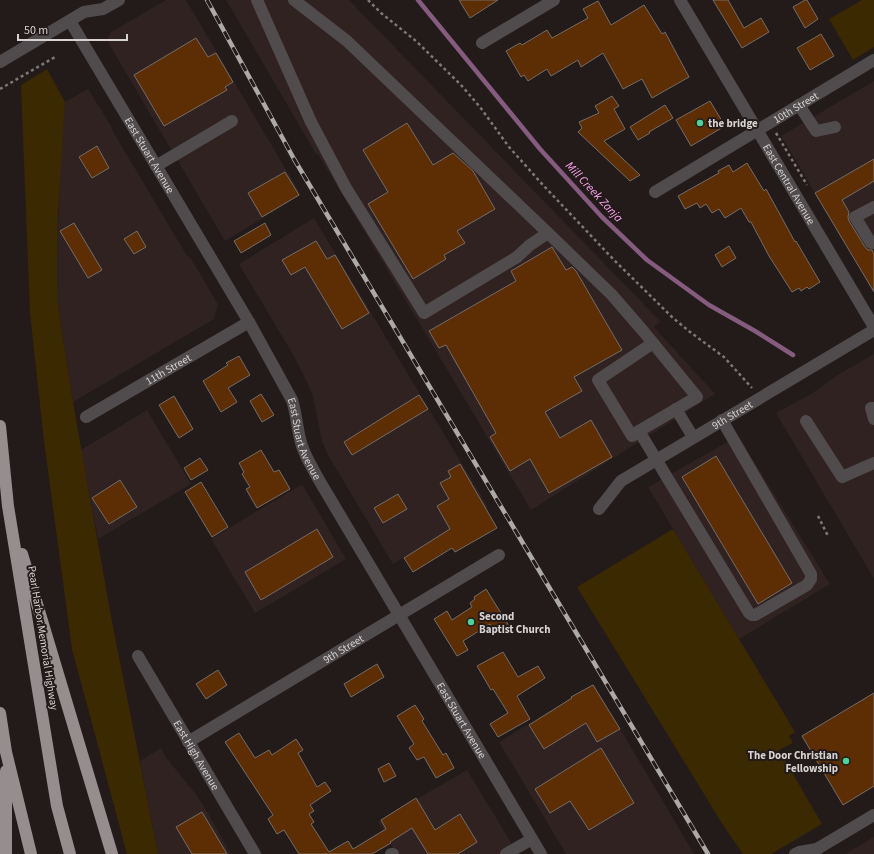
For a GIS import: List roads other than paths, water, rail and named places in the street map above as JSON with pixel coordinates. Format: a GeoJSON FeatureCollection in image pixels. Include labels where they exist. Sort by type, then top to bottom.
{"type":"FeatureCollection","features":[{"type":"Feature","properties":{"kind":"highway","name":"Pearl Harbor Memorial Highway"},"geometry":{"type":"LineString","coordinates":[[0,426],[8,506],[57,806],[70,854]]}},
{"type":"Feature","properties":{"kind":"highway"},"geometry":{"type":"LineString","coordinates":[[8,506],[112,854]]}},
{"type":"Feature","properties":{"kind":"highway"},"geometry":{"type":"LineString","coordinates":[[0,713],[6,752],[31,854]]}},
{"type":"Feature","properties":{"kind":"highway"},"geometry":{"type":"LineString","coordinates":[[6,752],[6,854]]}},
{"type":"Feature","properties":{"kind":"street"},"geometry":{"type":"LineString","coordinates":[[0,62],[84,12],[92,0]]}},
{"type":"Feature","properties":{"kind":"street"},"geometry":{"type":"LineString","coordinates":[[84,12],[103,9],[119,0]]}},
{"type":"Feature","properties":{"kind":"street"},"geometry":{"type":"LineString","coordinates":[[257,0],[311,122],[346,188],[424,313],[516,257],[548,233]]}},
{"type":"Feature","properties":{"kind":"street"},"geometry":{"type":"LineString","coordinates":[[294,0],[347,41],[612,295],[653,343],[697,397],[632,436],[598,380],[653,343]]}},
{"type":"Feature","properties":{"kind":"street"},"geometry":{"type":"LineString","coordinates":[[482,43],[554,0]]}},
{"type":"Feature","properties":{"kind":"street","name":"East Central Avenue"},"geometry":{"type":"LineString","coordinates":[[680,0],[874,328]]}},
{"type":"Feature","properties":{"kind":"street","name":"East Stuart Avenue"},"geometry":{"type":"LineString","coordinates":[[70,21],[249,322],[292,400],[302,445],[309,463],[540,854]]}},
{"type":"Feature","properties":{"kind":"street","name":"10th Street"},"geometry":{"type":"LineString","coordinates":[[655,192],[874,60]]}},
{"type":"Feature","properties":{"kind":"street"},"geometry":{"type":"LineString","coordinates":[[799,104],[816,131],[835,127]]}},
{"type":"Feature","properties":{"kind":"street"},"geometry":{"type":"LineString","coordinates":[[156,166],[232,121]]}},
{"type":"Feature","properties":{"kind":"street"},"geometry":{"type":"LineString","coordinates":[[874,206],[855,217],[871,243],[874,243]]}},
{"type":"Feature","properties":{"kind":"street","name":"11th Street"},"geometry":{"type":"LineString","coordinates":[[86,417],[249,322]]}},
{"type":"Feature","properties":{"kind":"street","name":"9th Street"},"geometry":{"type":"LineString","coordinates":[[600,510],[621,481],[874,328]]}},
{"type":"Feature","properties":{"kind":"street"},"geometry":{"type":"LineString","coordinates":[[874,408],[871,408],[874,418]]}},
{"type":"Feature","properties":{"kind":"street"},"geometry":{"type":"LineString","coordinates":[[676,409],[693,437]]}},
{"type":"Feature","properties":{"kind":"street"},"geometry":{"type":"LineString","coordinates":[[639,431],[749,613],[755,615],[807,585],[811,579],[811,574],[722,420]]}},
{"type":"Feature","properties":{"kind":"street"},"geometry":{"type":"LineString","coordinates":[[806,421],[842,477],[874,463]]}},
{"type":"Feature","properties":{"kind":"street","name":"9th Street"},"geometry":{"type":"LineString","coordinates":[[188,742],[499,555]]}},
{"type":"Feature","properties":{"kind":"street","name":"East High Avenue"},"geometry":{"type":"LineString","coordinates":[[138,656],[254,854]]}},
{"type":"Feature","properties":{"kind":"street"},"geometry":{"type":"LineString","coordinates":[[795,854],[798,852],[816,852],[874,815]]}},
{"type":"Feature","properties":{"kind":"street"},"geometry":{"type":"LineString","coordinates":[[506,854],[532,839]]}},
{"type":"Feature","properties":{"kind":"waterway","name":"Mill Creek Zanja"},"geometry":{"type":"LineString","coordinates":[[418,0],[540,149],[602,217],[647,260],[709,305],[793,355]]}},
{"type":"Feature","properties":{"kind":"railway"},"geometry":{"type":"LineString","coordinates":[[207,0],[294,159],[708,854]]}},
{"type":"Feature","properties":{"kind":"place","name":"the bridge"},"geometry":{"type":"Point","coordinates":[700,123]}},
{"type":"Feature","properties":{"kind":"place","name":"Second Baptist Church"},"geometry":{"type":"Point","coordinates":[471,622]}},
{"type":"Feature","properties":{"kind":"place","name":"The Door Christian Fellowship"},"geometry":{"type":"Point","coordinates":[846,761]}}]}
